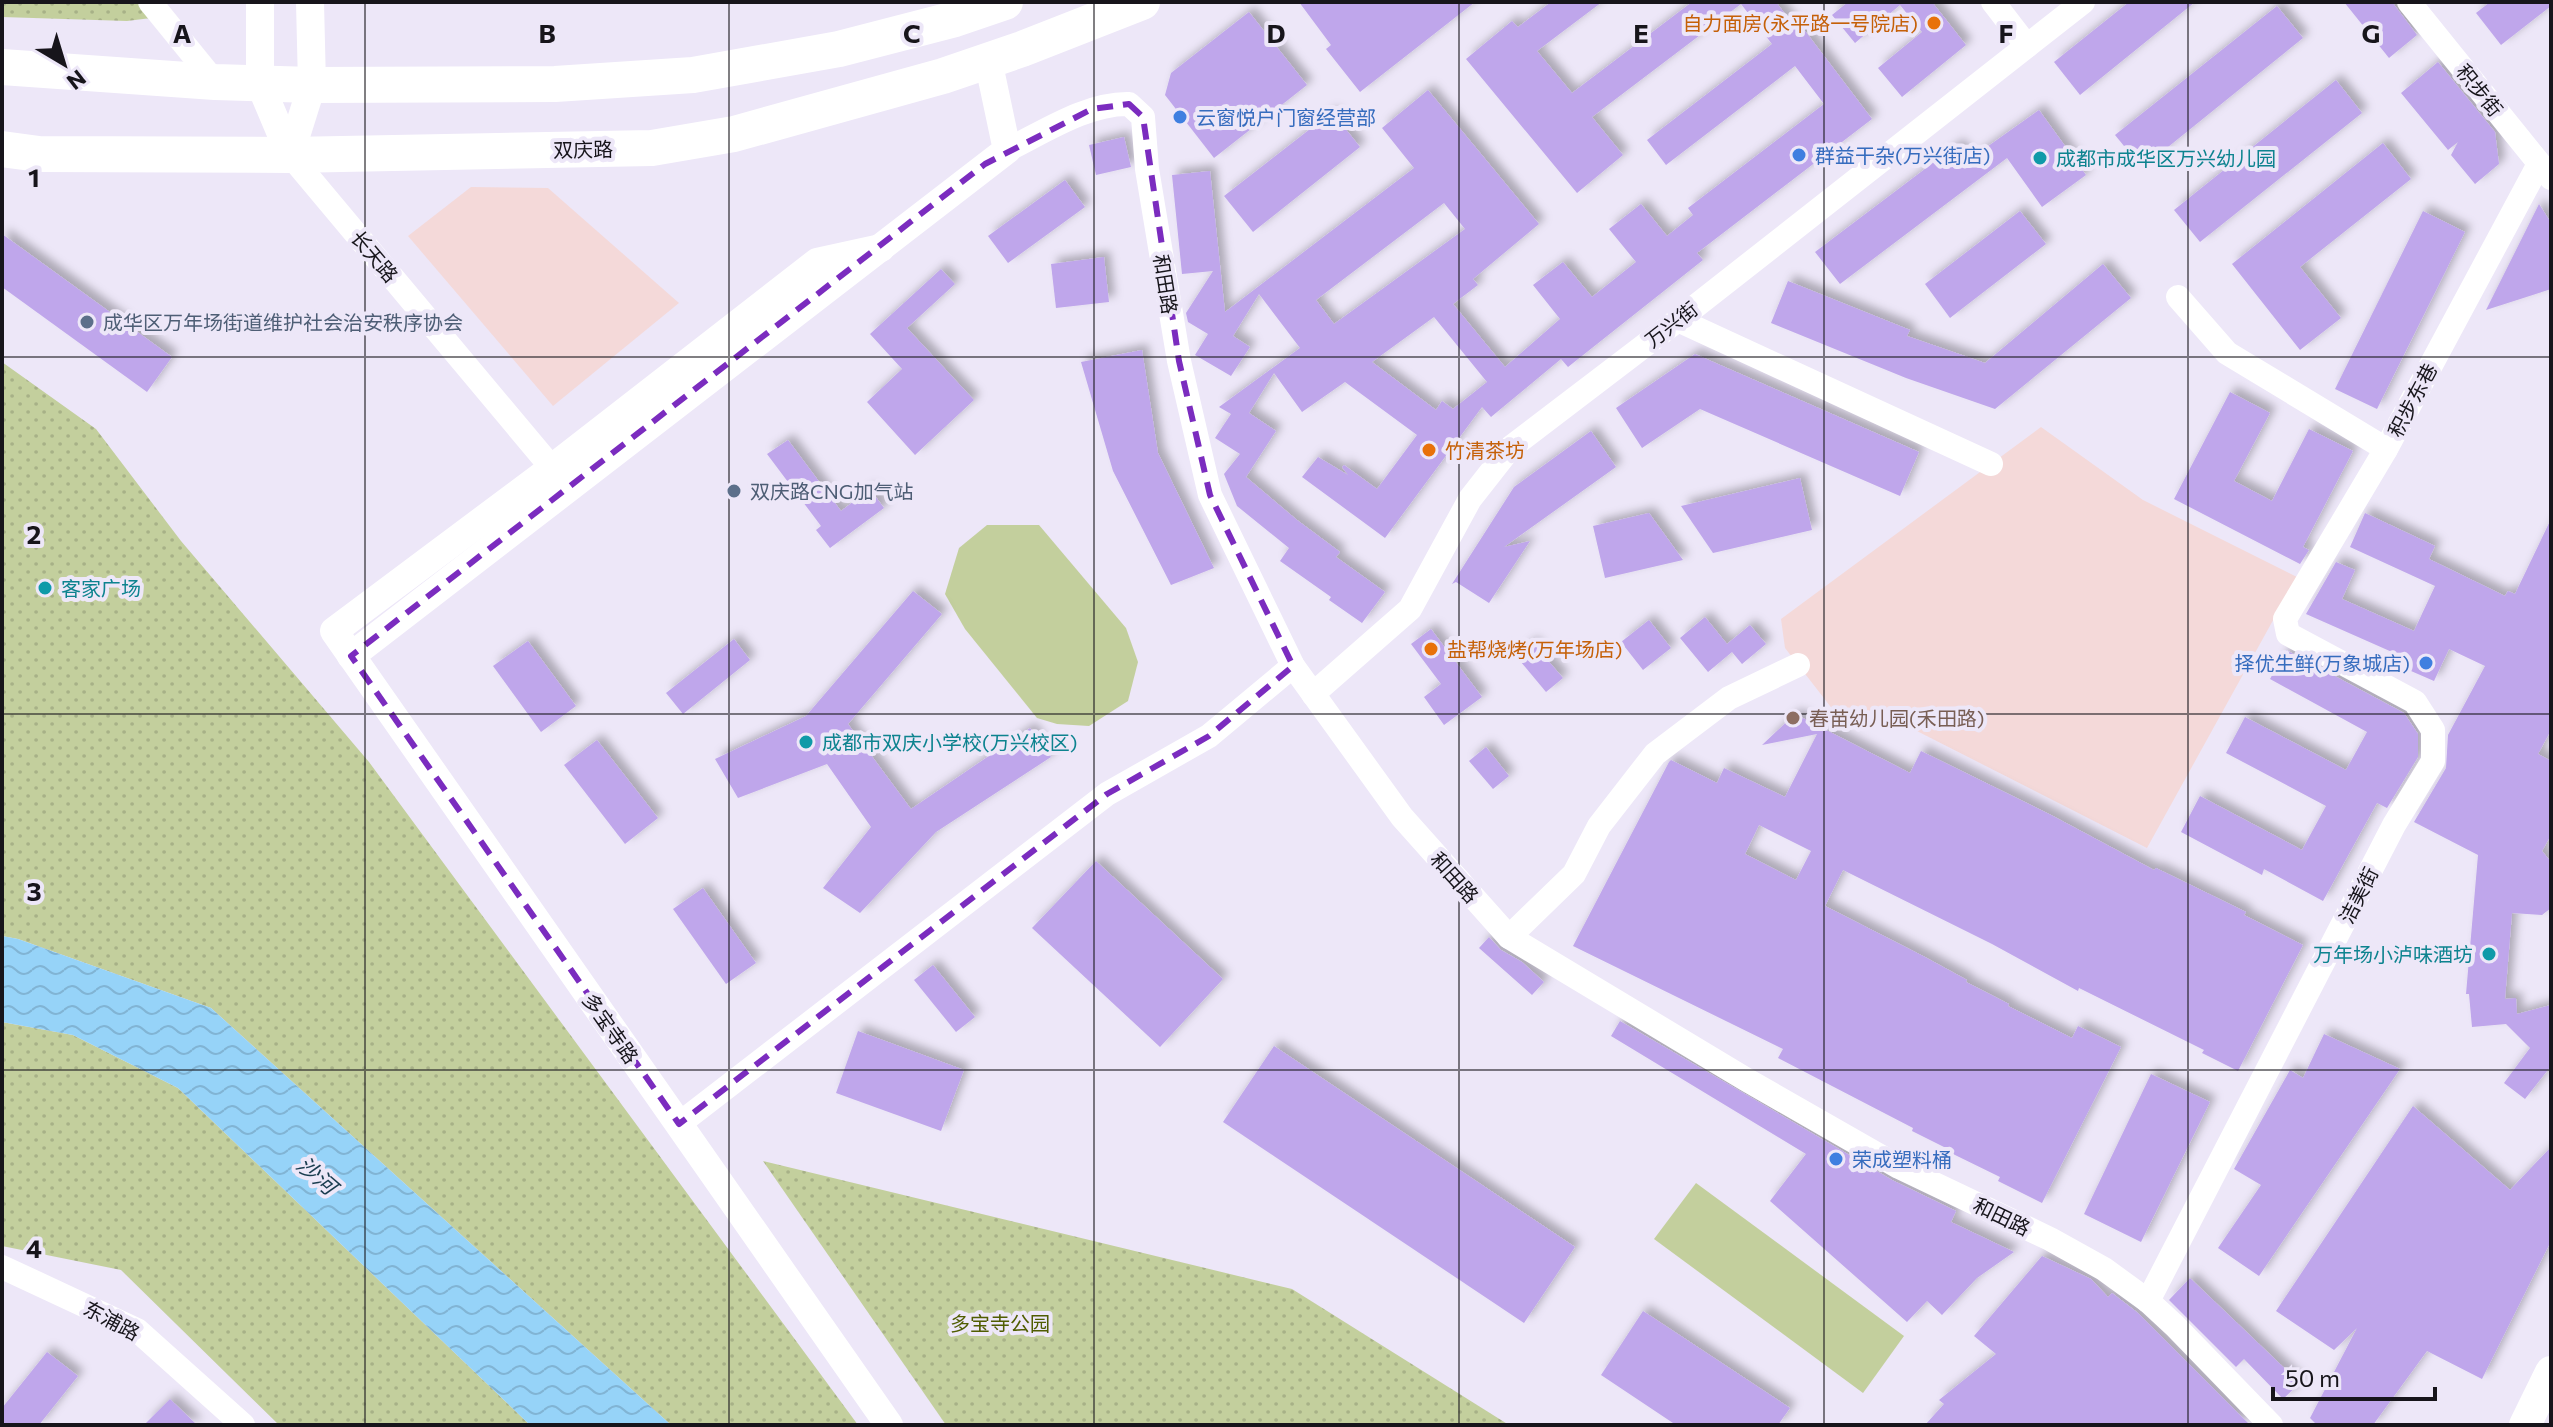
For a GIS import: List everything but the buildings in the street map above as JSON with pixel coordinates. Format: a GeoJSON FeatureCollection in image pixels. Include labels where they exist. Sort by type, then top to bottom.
{"type":"FeatureCollection","features":[{"type":"Feature","properties":{"kind":"main road"},"geometry":{"type":"LineString","coordinates":[[2,67],[260,84],[555,84],[693,75],[839,49],[955,19],[1005,2]]}},
{"type":"Feature","properties":{"kind":"main road","name":"双庆路"},"geometry":{"type":"LineString","coordinates":[[2,149],[39,154],[290,155],[652,148],[734,134],[943,76],[1142,2]]}},
{"type":"Feature","properties":{"kind":"main road"},"geometry":{"type":"LineString","coordinates":[[2525,1425],[2551,1372]]}},
{"type":"Feature","properties":{"kind":"street"},"geometry":{"type":"LineString","coordinates":[[150,2],[215,82]]}},
{"type":"Feature","properties":{"kind":"street"},"geometry":{"type":"LineString","coordinates":[[260,2],[260,84],[290,155]]}},
{"type":"Feature","properties":{"kind":"street"},"geometry":{"type":"LineString","coordinates":[[290,155],[312,85],[310,2]]}},
{"type":"Feature","properties":{"kind":"street"},"geometry":{"type":"LineString","coordinates":[[1993,2],[2027,46]]}},
{"type":"Feature","properties":{"kind":"street","name":"万兴街"},"geometry":{"type":"LineString","coordinates":[[1313,694],[1410,609],[1470,499],[1510,448],[2083,2]]}},
{"type":"Feature","properties":{"kind":"street","name":"积步街"},"geometry":{"type":"LineString","coordinates":[[2409,2],[2545,171]]}},
{"type":"Feature","properties":{"kind":"street"},"geometry":{"type":"LineString","coordinates":[[351,656],[1007,150],[988,60]]}},
{"type":"Feature","properties":{"kind":"street","name":"和田路"},"geometry":{"type":"LineString","coordinates":[[1007,150],[1092,109],[1129,104],[1143,117],[1147,169],[1179,361],[1210,495],[1293,666],[1402,817],[1509,937],[1899,1167],[2050,1239],[2104,1269],[2148,1301],[2271,1425]]}},
{"type":"Feature","properties":{"kind":"street","name":"长天路"},"geometry":{"type":"LineString","coordinates":[[290,155],[552,468]]}},
{"type":"Feature","properties":{"kind":"street","name":"积步东巷"},"geometry":{"type":"LineString","coordinates":[[2288,634],[2285,619],[2545,171]]}},
{"type":"Feature","properties":{"kind":"street"},"geometry":{"type":"LineString","coordinates":[[552,468],[817,262],[881,248]]}},
{"type":"Feature","properties":{"kind":"street"},"geometry":{"type":"LineString","coordinates":[[2178,297],[2227,353],[2386,449]]}},
{"type":"Feature","properties":{"kind":"street"},"geometry":{"type":"LineString","coordinates":[[1678,320],[1991,464]]}},
{"type":"Feature","properties":{"kind":"street","name":"多宝寺路"},"geometry":{"type":"LineString","coordinates":[[552,468],[334,631],[889,1425]]}},
{"type":"Feature","properties":{"kind":"street","name":"洁美街"},"geometry":{"type":"LineString","coordinates":[[2148,1301],[2394,825],[2433,761],[2433,730],[2415,702],[2288,634]]}},
{"type":"Feature","properties":{"kind":"street"},"geometry":{"type":"LineString","coordinates":[[1509,937],[1574,874],[1599,826],[1655,754],[1729,698],[1798,665]]}},
{"type":"Feature","properties":{"kind":"street"},"geometry":{"type":"LineString","coordinates":[[679,1124],[1107,794],[1209,736],[1293,666]]}},
{"type":"Feature","properties":{"kind":"street","name":"东浦路"},"geometry":{"type":"LineString","coordinates":[[2,1267],[137,1330],[243,1425]]}},
{"type":"Feature","properties":{"kind":"highlighted area"},"geometry":{"type":"Polygon","coordinates":[[[1129,104],[1143,117],[1179,361],[1210,495],[1293,666],[1209,736],[1107,794],[679,1124],[351,656],[985,164],[1092,109],[1129,104]]]}},
{"type":"Feature","properties":{"kind":"shaded area"},"geometry":{"type":"Polygon","coordinates":[[[471,187],[548,188],[679,303],[553,406],[408,236],[471,187]]]}},
{"type":"Feature","properties":{"kind":"shaded area"},"geometry":{"type":"Polygon","coordinates":[[[2041,427],[2143,500],[2297,577],[2147,848],[1913,729],[1837,715],[1785,648],[1781,619],[2041,427]]]}},
{"type":"Feature","properties":{"kind":"green space"},"geometry":{"type":"Polygon","coordinates":[[[2,2],[137,2],[151,18],[127,21],[2,17],[2,2]]]}},
{"type":"Feature","properties":{"kind":"green space"},"geometry":{"type":"Polygon","coordinates":[[[2,362],[96,429],[181,541],[369,762],[858,1425],[671,1425],[211,1008],[2,936],[2,362]]]}},
{"type":"Feature","properties":{"kind":"green space"},"geometry":{"type":"Polygon","coordinates":[[[987,525],[1039,525],[1126,628],[1138,662],[1128,701],[1089,726],[1057,724],[1037,718],[965,629],[945,594],[959,548],[987,525]]]}},
{"type":"Feature","properties":{"kind":"green space"},"geometry":{"type":"Polygon","coordinates":[[[2,1022],[73,1035],[178,1088],[530,1425],[279,1425],[121,1270],[2,1246],[2,1022]]]}},
{"type":"Feature","properties":{"kind":"green space","name":"多宝寺公园"},"geometry":{"type":"Polygon","coordinates":[[[763,1161],[1292,1289],[1509,1425],[946,1425],[763,1161]]]}},
{"type":"Feature","properties":{"kind":"green space"},"geometry":{"type":"Polygon","coordinates":[[[1696,1183],[1904,1336],[1863,1393],[1654,1239],[1696,1183]]]}},
{"type":"Feature","properties":{"kind":"water","name":"沙河"},"geometry":{"type":"Polygon","coordinates":[[[2,936],[211,1008],[671,1425],[530,1425],[178,1088],[73,1035],[2,1022],[2,936]]]}},
{"type":"Feature","properties":{"kind":"place","name":"自力面房(永平路一号院店)"},"geometry":{"type":"Point","coordinates":[1934,23]}},
{"type":"Feature","properties":{"kind":"place","name":"云窗悦户门窗经营部"},"geometry":{"type":"Point","coordinates":[1180,117]}},
{"type":"Feature","properties":{"kind":"place","name":"群益干杂(万兴街店)"},"geometry":{"type":"Point","coordinates":[1799,155]}},
{"type":"Feature","properties":{"kind":"place","name":"成都市成华区万兴幼儿园"},"geometry":{"type":"Point","coordinates":[2040,158]}},
{"type":"Feature","properties":{"kind":"place","name":"成华区万年场街道维护社会治安秩序协会"},"geometry":{"type":"Point","coordinates":[87,322]}},
{"type":"Feature","properties":{"kind":"place","name":"竹清茶坊"},"geometry":{"type":"Point","coordinates":[1429,450]}},
{"type":"Feature","properties":{"kind":"place","name":"双庆路CNG加气站"},"geometry":{"type":"Point","coordinates":[734,491]}},
{"type":"Feature","properties":{"kind":"place","name":"客家广场"},"geometry":{"type":"Point","coordinates":[45,588]}},
{"type":"Feature","properties":{"kind":"place","name":"盐帮烧烤(万年场店)"},"geometry":{"type":"Point","coordinates":[1431,649]}},
{"type":"Feature","properties":{"kind":"place","name":"择优生鲜(万象城店)"},"geometry":{"type":"Point","coordinates":[2426,663]}},
{"type":"Feature","properties":{"kind":"place","name":"春苗幼儿园(禾田路)"},"geometry":{"type":"Point","coordinates":[1793,718]}},
{"type":"Feature","properties":{"kind":"place","name":"成都市双庆小学校(万兴校区)"},"geometry":{"type":"Point","coordinates":[806,742]}},
{"type":"Feature","properties":{"kind":"place","name":"万年场小泸味酒坊"},"geometry":{"type":"Point","coordinates":[2489,954]}},
{"type":"Feature","properties":{"kind":"place","name":"荣成塑料桶"},"geometry":{"type":"Point","coordinates":[1836,1159]}}]}
